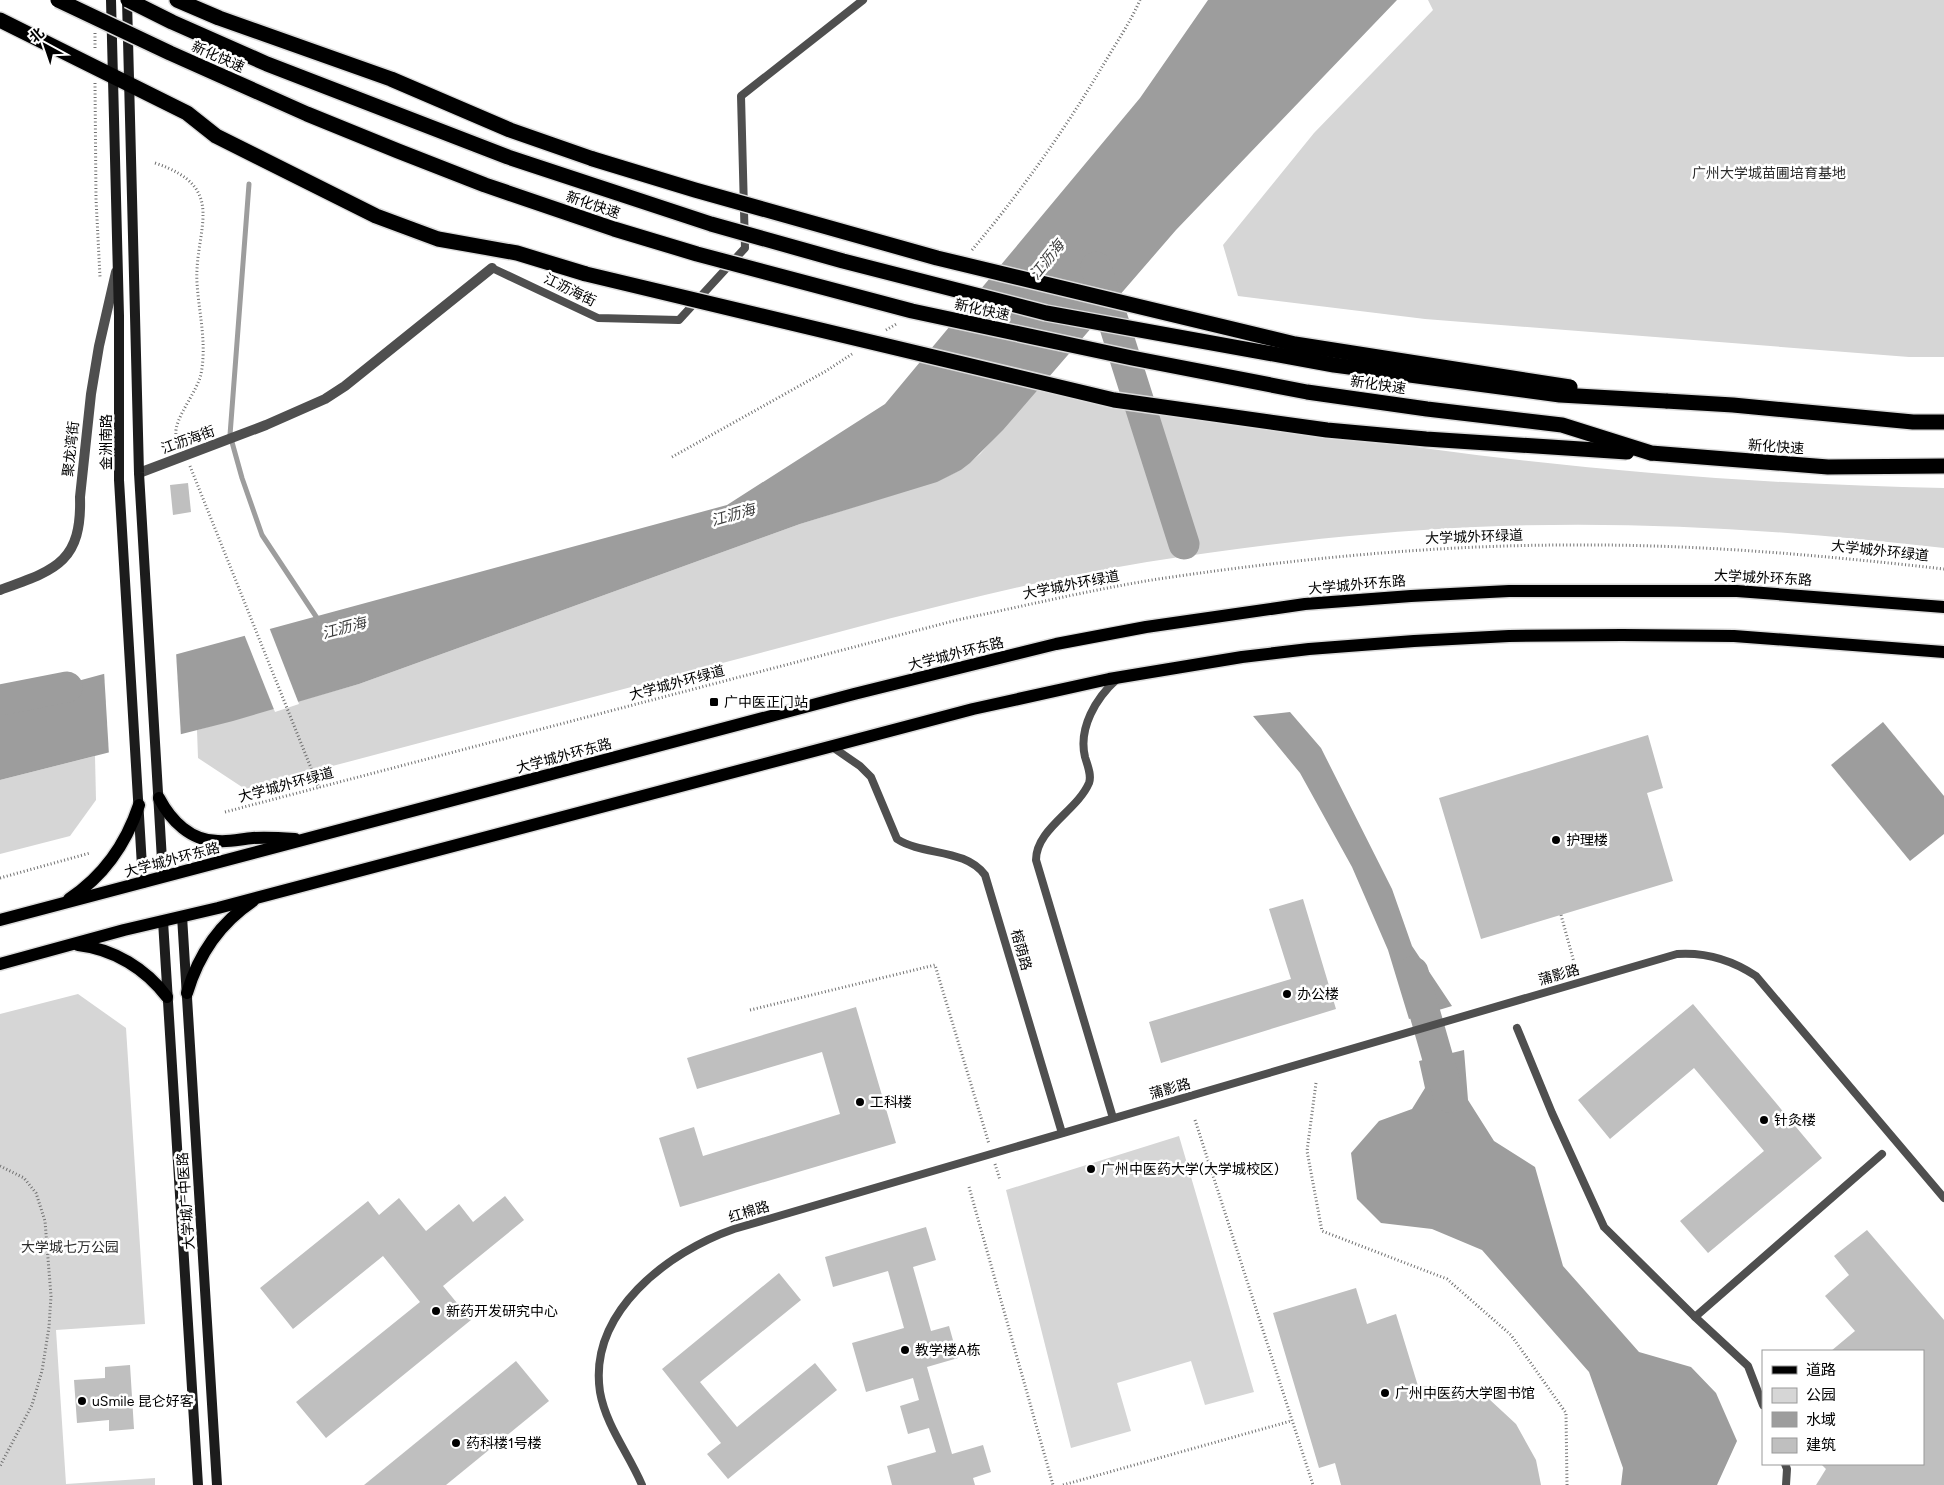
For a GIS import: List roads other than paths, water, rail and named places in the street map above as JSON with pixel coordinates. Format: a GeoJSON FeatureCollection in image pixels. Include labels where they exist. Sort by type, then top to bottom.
{"type":"FeatureCollection","features":[{"type":"Feature","properties":{"kind":"highway","name":"新化快速"},"geometry":{"type":"LineString","coordinates":[[58,0],[306,114],[398,152],[485,184],[614,229],[697,254],[912,311],[1132,358],[1307,392],[1562,425],[1652,454],[1828,467],[1944,466]]}},
{"type":"Feature","properties":{"kind":"highway","name":"新化快速"},"geometry":{"type":"LineString","coordinates":[[128,0],[172,22],[267,64],[508,157],[711,224],[843,261],[1046,313],[1334,365],[1560,395],[1733,405],[1913,422],[1944,422]]}},
{"type":"Feature","properties":{"kind":"highway"},"geometry":{"type":"LineString","coordinates":[[177,0],[219,18],[391,79],[510,130],[593,159],[695,190],[937,258],[1295,344],[1666,401]]}},
{"type":"Feature","properties":{"kind":"highway"},"geometry":{"type":"LineString","coordinates":[[0,20],[187,113],[216,136],[376,216],[438,239],[517,253],[586,274],[1114,400],[1327,430],[1426,439],[1652,454]]}},
{"type":"Feature","properties":{"kind":"main road","name":"金洲南路"},"geometry":{"type":"LineString","coordinates":[[111,0],[117,269],[119,480],[143,883]]}},
{"type":"Feature","properties":{"kind":"main road"},"geometry":{"type":"LineString","coordinates":[[128,0],[138,473],[143,524],[163,878]]}},
{"type":"Feature","properties":{"kind":"main road","name":"大学城外环东路"},"geometry":{"type":"LineString","coordinates":[[0,920],[854,694],[1056,644],[1180,622],[1286,606],[1462,593],[1641,590],[1737,591],[1944,607]]}},
{"type":"Feature","properties":{"kind":"main road"},"geometry":{"type":"LineString","coordinates":[[0,964],[982,707],[1119,678],[1273,653],[1414,641],[1510,636],[1734,636],[1944,652]]}},
{"type":"Feature","properties":{"kind":"main road"},"geometry":{"type":"LineString","coordinates":[[159,798],[167,812],[179,825],[203,839],[216,841],[261,838],[308,839]]}},
{"type":"Feature","properties":{"kind":"main road"},"geometry":{"type":"LineString","coordinates":[[60,904],[88,885],[109,863],[126,838],[139,805]]}},
{"type":"Feature","properties":{"kind":"main road"},"geometry":{"type":"LineString","coordinates":[[187,993],[197,966],[209,944],[234,916],[260,897]]}},
{"type":"Feature","properties":{"kind":"main road","name":"大学城广中医路"},"geometry":{"type":"LineString","coordinates":[[182,916],[217,1485]]}},
{"type":"Feature","properties":{"kind":"main road","name":"大学城广中医路"},"geometry":{"type":"LineString","coordinates":[[162,921],[198,1485]]}},
{"type":"Feature","properties":{"kind":"main road"},"geometry":{"type":"LineString","coordinates":[[73,944],[105,952],[132,964],[156,983],[167,997]]}},
{"type":"Feature","properties":{"kind":"street","name":"江沥海街"},"geometry":{"type":"LineString","coordinates":[[138,473],[266,425],[335,393],[492,268]]}},
{"type":"Feature","properties":{"kind":"street","name":"聚龙湾街"},"geometry":{"type":"LineString","coordinates":[[0,590],[43,573],[66,557],[74,545],[81,514],[80,497],[91,394],[99,346],[117,269]]}},
{"type":"Feature","properties":{"kind":"lane","name":"江沥海街"},"geometry":{"type":"LineString","coordinates":[[492,268],[598,318],[679,320],[745,248],[741,96],[863,0]]}},
{"type":"Feature","properties":{"kind":"lane"},"geometry":{"type":"LineString","coordinates":[[1113,1118],[1036,860],[1037,850],[1045,835],[1068,812],[1090,782],[1083,746],[1087,725],[1099,700],[1119,678]]}},
{"type":"Feature","properties":{"kind":"lane","name":"榕荫路"},"geometry":{"type":"LineString","coordinates":[[831,746],[860,766],[871,777],[878,789],[897,839],[915,847],[970,862],[985,875],[1062,1133]]}},
{"type":"Feature","properties":{"kind":"lane","name":"蒲影路"},"geometry":{"type":"LineString","coordinates":[[1088,1126],[1672,955],[1693,954],[1724,959],[1747,970],[1764,983],[1944,1198]]}},
{"type":"Feature","properties":{"kind":"lane"},"geometry":{"type":"LineString","coordinates":[[1517,1028],[1552,1113],[1604,1227],[1695,1317],[1748,1366],[1762,1402]]}},
{"type":"Feature","properties":{"kind":"lane","name":"红棉路"},"geometry":{"type":"LineString","coordinates":[[642,1485],[609,1422],[600,1391],[600,1372],[604,1349],[616,1318],[634,1294],[658,1271],[696,1245],[734,1229],[1088,1126]]}},
{"type":"Feature","properties":{"kind":"lane"},"geometry":{"type":"LineString","coordinates":[[1695,1317],[1882,1154]]}},
{"type":"Feature","properties":{"kind":"lane"},"geometry":{"type":"LineString","coordinates":[[1785,1465],[1786,1485]]}},
{"type":"Feature","properties":{"kind":"water"},"geometry":{"type":"Polygon","coordinates":[[[1208,0],[1397,0],[1176,230],[1003,430],[961,470],[937,482],[800,524],[359,684],[233,721],[0,780],[0,702],[727,505],[885,404],[1140,98],[1208,0]]]}},
{"type":"Feature","properties":{"kind":"water"},"geometry":{"type":"Polygon","coordinates":[[[1290,712],[1321,748],[1392,889],[1412,946],[1452,1006],[1409,1019],[1388,950],[1352,867],[1300,773],[1253,716],[1290,712]]]}},
{"type":"Feature","properties":{"kind":"water"},"geometry":{"type":"Polygon","coordinates":[[[1883,722],[1944,796],[1944,834],[1910,861],[1831,765],[1883,722]]]}},
{"type":"Feature","properties":{"kind":"water"},"geometry":{"type":"Polygon","coordinates":[[[1464,1050],[1468,1100],[1494,1141],[1535,1167],[1563,1266],[1639,1352],[1691,1367],[1716,1393],[1737,1441],[1717,1485],[1621,1485],[1623,1468],[1589,1372],[1482,1250],[1432,1229],[1381,1223],[1357,1199],[1351,1153],[1379,1121],[1412,1109],[1425,1088],[1419,1061],[1464,1050]]]}},
{"type":"Feature","properties":{"kind":"waterway"},"geometry":{"type":"LineString","coordinates":[[249,184],[230,435],[242,478],[262,535],[319,621]]}},
{"type":"Feature","properties":{"kind":"waterway"},"geometry":{"type":"LineString","coordinates":[[1096,267],[1184,544]]}},
{"type":"Feature","properties":{"kind":"waterway","name":"江沥海"},"geometry":{"type":"LineString","coordinates":[[0,700],[67,687]]}},
{"type":"Feature","properties":{"kind":"waterway"},"geometry":{"type":"LineString","coordinates":[[1413,972],[1449,1097]]}},
{"type":"Feature","properties":{"kind":"place","name":"广中医正门站"},"geometry":{"type":"Point","coordinates":[714,702]}},
{"type":"Feature","properties":{"kind":"place","name":"护理楼"},"geometry":{"type":"Point","coordinates":[1556,840]}},
{"type":"Feature","properties":{"kind":"place","name":"办公楼"},"geometry":{"type":"Point","coordinates":[1287,994]}},
{"type":"Feature","properties":{"kind":"place","name":"工科楼"},"geometry":{"type":"Point","coordinates":[860,1102]}},
{"type":"Feature","properties":{"kind":"place","name":"针灸楼"},"geometry":{"type":"Point","coordinates":[1764,1120]}},
{"type":"Feature","properties":{"kind":"place","name":"广州中医药大学(大学城校区)"},"geometry":{"type":"Point","coordinates":[1091,1169]}},
{"type":"Feature","properties":{"kind":"place","name":"新药开发研究中心"},"geometry":{"type":"Point","coordinates":[436,1311]}},
{"type":"Feature","properties":{"kind":"place","name":"教学楼A栋"},"geometry":{"type":"Point","coordinates":[905,1350]}},
{"type":"Feature","properties":{"kind":"place","name":"广州中医药大学图书馆"},"geometry":{"type":"Point","coordinates":[1385,1393]}},
{"type":"Feature","properties":{"kind":"place","name":"uSmile 昆仑好客"},"geometry":{"type":"Point","coordinates":[82,1401]}},
{"type":"Feature","properties":{"kind":"place","name":"药科楼1号楼"},"geometry":{"type":"Point","coordinates":[456,1443]}},
{"type":"Feature","properties":{"kind":"park label","name":"广州大学城苗圃培育基地"},"geometry":{"type":"Point","coordinates":[1769,173]}},
{"type":"Feature","properties":{"kind":"park label","name":"大学城七万公园"},"geometry":{"type":"Point","coordinates":[70,1247]}}]}
